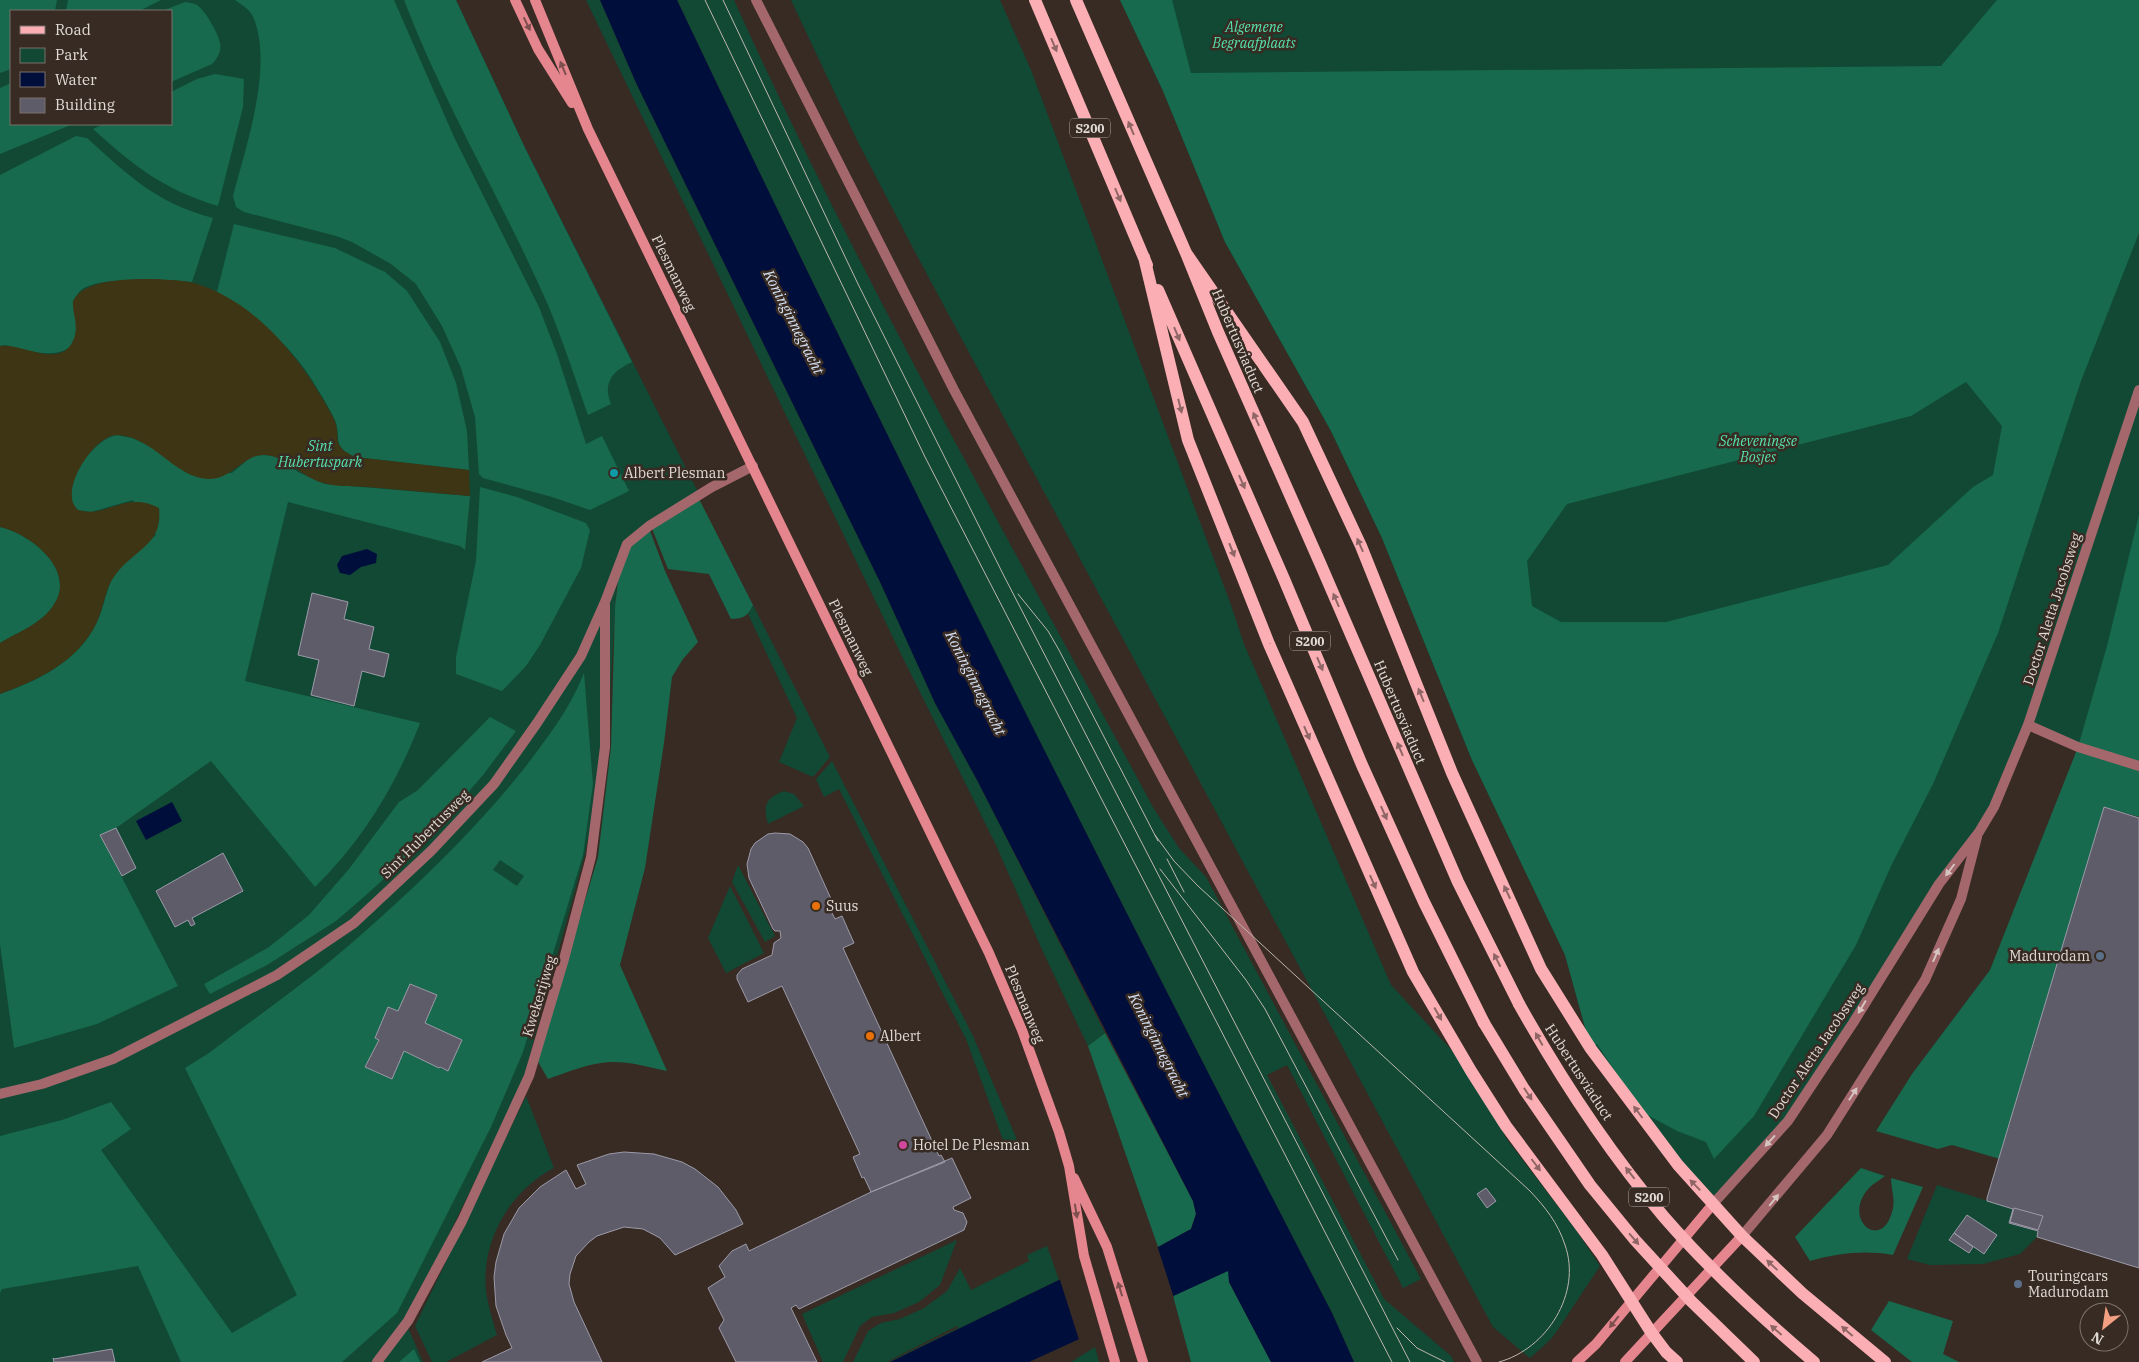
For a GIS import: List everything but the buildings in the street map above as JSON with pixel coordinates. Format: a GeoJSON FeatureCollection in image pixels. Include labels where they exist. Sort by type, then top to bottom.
{"type":"FeatureCollection","features":[{"type":"Feature","properties":{"kind":"main road","name":"Plesmanweg"},"geometry":{"type":"LineString","coordinates":[[515,0],[538,49],[588,129]]}},
{"type":"Feature","properties":{"kind":"main road","name":"Plesmanweg"},"geometry":{"type":"LineString","coordinates":[[535,0],[588,129],[989,953],[1022,1030],[1059,1132],[1069,1166],[1084,1256],[1115,1362]]}},
{"type":"Feature","properties":{"kind":"main road","name":"S200"},"geometry":{"type":"LineString","coordinates":[[1035,0],[1366,774],[1424,902],[1484,1023],[1524,1089],[1590,1185],[1634,1240],[1691,1301],[1754,1362]]}},
{"type":"Feature","properties":{"kind":"main road","name":"Hubertusviaduct"},"geometry":{"type":"LineString","coordinates":[[1076,0],[1186,253],[1218,332],[1458,882],[1519,1004],[1554,1066],[1621,1161],[1664,1216],[1715,1272],[1771,1326],[1814,1362]]}},
{"type":"Feature","properties":{"kind":"main road"},"geometry":{"type":"LineString","coordinates":[[1186,253],[1303,422],[1361,546],[1452,773],[1542,968],[1591,1049],[1678,1165],[1742,1236],[1802,1293],[1885,1362]]}},
{"type":"Feature","properties":{"kind":"main road"},"geometry":{"type":"LineString","coordinates":[[1144,257],[1188,440],[1273,653],[1414,972],[1471,1071],[1506,1126],[1572,1213],[1612,1270],[1651,1332],[1666,1352],[1677,1362]]}},
{"type":"Feature","properties":{"kind":"main road","name":"Plesmanweg"},"geometry":{"type":"LineString","coordinates":[[1069,1166],[1107,1247],[1143,1362]]}},
{"type":"Feature","properties":{"kind":"main road","name":"Doctor Aletta Jacobsweg"},"geometry":{"type":"LineString","coordinates":[[1577,1362],[1596,1344],[1713,1204]]}},
{"type":"Feature","properties":{"kind":"main road","name":"Doctor Aletta Jacobsweg"},"geometry":{"type":"LineString","coordinates":[[1625,1362],[1742,1236]]}},
{"type":"Feature","properties":{"kind":"street"},"geometry":{"type":"LineString","coordinates":[[756,0],[954,390],[1477,1362]]}},
{"type":"Feature","properties":{"kind":"street","name":"Doctor Aletta Jacobsweg"},"geometry":{"type":"LineString","coordinates":[[1713,1204],[1788,1121],[1853,1023],[1939,884],[1979,832],[1994,807],[2028,725],[2139,390]]}},
{"type":"Feature","properties":{"kind":"street","name":"Sint Hubertusweg"},"geometry":{"type":"LineString","coordinates":[[0,1094],[42,1084],[113,1058],[277,975],[354,923],[431,851],[494,784],[581,656],[606,602],[627,544],[649,526],[712,487],[753,466]]}},
{"type":"Feature","properties":{"kind":"street","name":"Kwekerijweg"},"geometry":{"type":"LineString","coordinates":[[377,1362],[408,1321],[462,1221],[529,1076],[559,977],[591,856],[606,747],[606,602]]}},
{"type":"Feature","properties":{"kind":"street"},"geometry":{"type":"LineString","coordinates":[[2028,725],[2078,746],[2139,766]]}},
{"type":"Feature","properties":{"kind":"street","name":"Doctor Aletta Jacobsweg"},"geometry":{"type":"LineString","coordinates":[[1742,1236],[1826,1135],[1925,980],[1961,900],[1979,832]]}},
{"type":"Feature","properties":{"kind":"green space","name":"Sint Hubertuspark"},"geometry":{"type":"Polygon","coordinates":[[[0,0],[456,0],[525,148],[698,492],[649,526],[617,578],[607,746],[585,854],[522,1084],[406,1323],[423,1362],[0,1362],[0,0]]]}},
{"type":"Feature","properties":{"kind":"green space"},"geometry":{"type":"Polygon","coordinates":[[[0,0],[57,0],[55,10],[10,10],[10,69],[0,73],[0,0]]]}},
{"type":"Feature","properties":{"kind":"green space"},"geometry":{"type":"Polygon","coordinates":[[[68,0],[161,0],[141,10],[66,10],[68,0]]]}},
{"type":"Feature","properties":{"kind":"green space"},"geometry":{"type":"Polygon","coordinates":[[[235,0],[394,0],[454,137],[539,307],[557,354],[586,444],[602,436],[629,491],[590,510],[552,497],[483,478],[479,474],[475,417],[461,368],[442,326],[416,284],[391,264],[352,242],[244,212],[236,207],[233,196],[256,107],[261,60],[259,39],[253,16],[249,10],[235,0]]]}},
{"type":"Feature","properties":{"kind":"green space"},"geometry":{"type":"Polygon","coordinates":[[[404,0],[456,0],[525,148],[632,362],[619,369],[611,378],[608,389],[611,404],[588,415],[548,305],[437,77],[404,0]]]}},
{"type":"Feature","properties":{"kind":"green space"},"geometry":{"type":"Polygon","coordinates":[[[586,0],[600,0],[637,85],[881,584],[935,703],[977,780],[1105,1033],[1088,1046],[1044,954],[996,845],[900,652],[586,0]]]}},
{"type":"Feature","properties":{"kind":"green space"},"geometry":{"type":"Polygon","coordinates":[[[677,0],[734,0],[832,206],[937,408],[1154,809],[1179,848],[1206,877],[1421,1279],[1403,1288],[1287,1065],[1267,1075],[1384,1299],[1451,1356],[1454,1362],[1354,1362],[1332,1313],[1164,987],[999,660],[836,331],[677,0]]]}},
{"type":"Feature","properties":{"kind":"green space"},"geometry":{"type":"Polygon","coordinates":[[[791,0],[1000,0],[1031,70],[1244,644],[1391,985],[1471,1071],[1506,1138],[1576,1230],[1600,1266],[1557,1331],[1530,1358],[1493,1327],[914,250],[857,140],[791,0]]]}},
{"type":"Feature","properties":{"kind":"green space","name":"Scheveningse Bosjes"},"geometry":{"type":"Polygon","coordinates":[[[1120,0],[2139,0],[2139,766],[2028,726],[1994,807],[1788,1121],[1719,1199],[1661,1153],[1591,1049],[1565,955],[1472,760],[1382,538],[1331,431],[1225,242],[1163,91],[1120,0]]]}},
{"type":"Feature","properties":{"kind":"green space","name":"Scheveningse Bosjes"},"geometry":{"type":"Polygon","coordinates":[[[1120,0],[1172,0],[1191,73],[1941,66],[1997,0],[2139,0],[2139,233],[2081,381],[1998,633],[1933,784],[1891,866],[1856,945],[1754,1116],[1714,1159],[1706,1142],[1677,1131],[1642,1112],[1597,1044],[1591,1049],[1565,955],[1472,760],[1382,538],[1331,431],[1225,242],[1163,91],[1120,0]],[[1966,382],[1911,416],[1567,504],[1527,561],[1532,606],[1561,622],[1666,622],[1888,565],[1973,487],[1993,475],[2002,426],[1966,382]]]}},
{"type":"Feature","properties":{"kind":"green space"},"geometry":{"type":"Polygon","coordinates":[[[185,2],[196,4],[211,22],[220,43],[220,52],[212,64],[172,82],[172,10],[165,10],[185,2]]]}},
{"type":"Feature","properties":{"kind":"green space"},"geometry":{"type":"Polygon","coordinates":[[[215,74],[244,79],[243,107],[218,206],[181,192],[151,175],[122,154],[93,129],[101,125],[172,125],[172,92],[197,79],[215,74]]]}},
{"type":"Feature","properties":{"kind":"green space"},"geometry":{"type":"Polygon","coordinates":[[[10,83],[10,125],[71,125],[0,154],[0,88],[10,83]]]}},
{"type":"Feature","properties":{"kind":"green space"},"geometry":{"type":"Polygon","coordinates":[[[76,136],[87,138],[130,176],[159,196],[175,205],[213,218],[192,282],[134,280],[89,286],[77,294],[74,306],[76,335],[71,345],[63,351],[40,353],[5,345],[0,346],[0,175],[76,136]]]}},
{"type":"Feature","properties":{"kind":"green space"},"geometry":{"type":"Polygon","coordinates":[[[234,224],[335,248],[385,272],[407,291],[440,342],[456,383],[467,431],[469,470],[355,457],[343,449],[339,442],[335,420],[298,360],[260,323],[217,292],[234,224]]]}},
{"type":"Feature","properties":{"kind":"green space"},"geometry":{"type":"Polygon","coordinates":[[[117,435],[132,438],[154,448],[191,474],[232,473],[252,456],[263,455],[274,456],[285,461],[298,472],[325,484],[470,496],[465,550],[460,546],[288,502],[245,681],[420,723],[389,790],[363,831],[315,887],[211,761],[116,828],[100,835],[178,986],[97,1024],[14,1048],[0,944],[0,694],[43,676],[80,648],[97,622],[114,575],[128,559],[156,535],[133,500],[91,512],[78,510],[72,501],[71,490],[80,466],[98,445],[108,438],[117,435]]]}},
{"type":"Feature","properties":{"kind":"green space"},"geometry":{"type":"Polygon","coordinates":[[[480,487],[517,497],[586,523],[590,530],[581,568],[540,645],[526,666],[502,691],[456,674],[456,657],[476,561],[480,487]]]}},
{"type":"Feature","properties":{"kind":"green space"},"geometry":{"type":"Polygon","coordinates":[[[697,495],[753,605],[749,612],[742,617],[731,619],[709,574],[668,569],[651,526],[697,495]]]}},
{"type":"Feature","properties":{"kind":"green space"},"geometry":{"type":"Polygon","coordinates":[[[2139,515],[2139,817],[2104,807],[2000,1159],[1952,1145],[1938,1149],[1876,1131],[1912,1074],[1990,970],[2078,747],[2107,646],[2139,515]]]}},
{"type":"Feature","properties":{"kind":"green space"},"geometry":{"type":"Polygon","coordinates":[[[0,527],[25,537],[37,546],[48,556],[60,580],[59,593],[48,612],[36,623],[0,643],[0,527]]]}},
{"type":"Feature","properties":{"kind":"green space"},"geometry":{"type":"Polygon","coordinates":[[[649,528],[665,571],[698,642],[683,659],[672,677],[645,868],[620,965],[667,1071],[640,1065],[605,1062],[548,1079],[537,1060],[598,857],[611,747],[615,607],[618,580],[628,544],[649,528]]]}},
{"type":"Feature","properties":{"kind":"green space"},"geometry":{"type":"Polygon","coordinates":[[[753,605],[830,757],[813,777],[779,762],[797,718],[748,614],[753,605]]]}},
{"type":"Feature","properties":{"kind":"green space"},"geometry":{"type":"Polygon","coordinates":[[[584,673],[593,784],[583,855],[523,1052],[491,1127],[397,1313],[342,1362],[181,1362],[138,1266],[2,1289],[0,1293],[0,1136],[62,1120],[111,1102],[131,1129],[101,1150],[232,1333],[297,1295],[185,1068],[209,1053],[344,950],[427,875],[489,811],[526,766],[558,721],[584,673]],[[500,860],[493,870],[517,886],[524,876],[500,860]],[[411,984],[398,1011],[388,1008],[375,1038],[379,1040],[365,1067],[391,1079],[404,1051],[448,1071],[462,1040],[425,1023],[437,995],[411,984]]]}},
{"type":"Feature","properties":{"kind":"green space"},"geometry":{"type":"Polygon","coordinates":[[[490,717],[516,731],[483,775],[447,817],[410,855],[336,921],[267,965],[210,994],[204,984],[269,947],[309,915],[349,869],[399,802],[418,790],[490,717]]]}},
{"type":"Feature","properties":{"kind":"green space"},"geometry":{"type":"Polygon","coordinates":[[[832,761],[973,1036],[1020,1147],[1007,1151],[966,1039],[839,789],[824,797],[816,779],[832,761]]]}},
{"type":"Feature","properties":{"kind":"green space"},"geometry":{"type":"Polygon","coordinates":[[[784,791],[794,794],[804,806],[768,824],[767,803],[784,791]]]}},
{"type":"Feature","properties":{"kind":"green space"},"geometry":{"type":"Polygon","coordinates":[[[738,865],[775,936],[765,942],[732,882],[738,865]]]}},
{"type":"Feature","properties":{"kind":"green space"},"geometry":{"type":"Polygon","coordinates":[[[730,886],[764,953],[726,973],[708,938],[730,886]]]}},
{"type":"Feature","properties":{"kind":"green space"},"geometry":{"type":"Polygon","coordinates":[[[1105,1033],[1193,1201],[1196,1214],[1191,1229],[1158,1247],[1088,1046],[1105,1033]]]}},
{"type":"Feature","properties":{"kind":"green space"},"geometry":{"type":"Polygon","coordinates":[[[526,1096],[554,1168],[524,1190],[502,1219],[494,1236],[488,1254],[486,1291],[497,1335],[446,1362],[432,1362],[415,1326],[526,1096]]]}},
{"type":"Feature","properties":{"kind":"green space"},"geometry":{"type":"Polygon","coordinates":[[[1861,1168],[1885,1176],[1869,1188],[1861,1200],[1859,1211],[1861,1221],[1867,1227],[1874,1230],[1881,1229],[1888,1222],[1893,1208],[1894,1200],[1891,1178],[1923,1187],[1893,1255],[1852,1253],[1810,1261],[1795,1237],[1861,1168]]]}},
{"type":"Feature","properties":{"kind":"green space"},"geometry":{"type":"Polygon","coordinates":[[[1937,1185],[2013,1209],[2010,1223],[2038,1231],[2037,1237],[2020,1254],[1983,1264],[1930,1265],[1907,1259],[1937,1185]]]}},
{"type":"Feature","properties":{"kind":"green space"},"geometry":{"type":"Polygon","coordinates":[[[957,1240],[940,1285],[919,1302],[894,1313],[872,1317],[860,1326],[843,1362],[823,1362],[802,1314],[957,1240]]]}},
{"type":"Feature","properties":{"kind":"green space"},"geometry":{"type":"Polygon","coordinates":[[[1047,1246],[1059,1280],[890,1362],[853,1362],[868,1331],[881,1323],[900,1319],[924,1308],[947,1291],[960,1268],[971,1290],[1029,1261],[1027,1255],[1047,1246]]]}},
{"type":"Feature","properties":{"kind":"green space"},"geometry":{"type":"Polygon","coordinates":[[[1229,1270],[1229,1282],[1271,1362],[1191,1362],[1173,1296],[1229,1270]]]}},
{"type":"Feature","properties":{"kind":"green space"},"geometry":{"type":"Polygon","coordinates":[[[1889,1301],[1953,1321],[1943,1354],[1959,1362],[1912,1362],[1871,1330],[1889,1301]]]}},
{"type":"Feature","properties":{"kind":"green space"},"geometry":{"type":"Polygon","coordinates":[[[1095,1347],[1099,1362],[1071,1362],[1095,1347]]]}},
{"type":"Feature","properties":{"kind":"green space"},"geometry":{"type":"Polygon","coordinates":[[[414,1349],[420,1362],[399,1362],[414,1349]]]}},
{"type":"Feature","properties":{"kind":"sand"},"geometry":{"type":"Polygon","coordinates":[[[156,279],[190,282],[217,292],[238,304],[258,319],[293,355],[308,375],[333,417],[339,444],[347,453],[355,457],[469,470],[470,496],[323,483],[280,459],[266,455],[258,455],[225,475],[208,479],[196,477],[185,472],[142,442],[130,437],[117,435],[108,437],[98,444],[81,466],[75,478],[72,491],[73,502],[78,510],[88,512],[126,503],[147,503],[159,508],[157,530],[146,546],[123,566],[112,579],[96,624],[78,649],[42,676],[0,694],[0,643],[36,623],[48,612],[59,593],[60,580],[48,556],[37,546],[25,537],[0,527],[0,346],[42,353],[53,354],[62,352],[70,346],[75,335],[76,326],[73,301],[79,293],[98,284],[110,281],[156,279]]]}},
{"type":"Feature","properties":{"kind":"water","name":"Koninginnegracht"},"geometry":{"type":"Polygon","coordinates":[[[600,0],[677,0],[836,331],[999,660],[1164,987],[1332,1313],[1354,1362],[1271,1362],[1229,1282],[1228,1271],[1029,1362],[890,1362],[1059,1280],[1158,1247],[1191,1229],[1196,1214],[1193,1201],[977,780],[935,703],[881,584],[637,85],[600,0]]]}},
{"type":"Feature","properties":{"kind":"water"},"geometry":{"type":"Polygon","coordinates":[[[367,549],[377,554],[376,563],[361,567],[350,575],[340,573],[337,565],[342,556],[367,549]]]}},
{"type":"Feature","properties":{"kind":"water"},"geometry":{"type":"Polygon","coordinates":[[[172,802],[182,821],[146,840],[136,821],[172,802]]]}},
{"type":"Feature","properties":{"kind":"pier"},"geometry":{"type":"Polygon","coordinates":[[[1157,1245],[1174,1298],[1080,1343],[1059,1277],[1157,1245]]]}},
{"type":"Feature","properties":{"kind":"pier"},"geometry":{"type":"Polygon","coordinates":[[[957,1326],[958,1328],[888,1362],[888,1361],[957,1326]]]}},
{"type":"Feature","properties":{"kind":"tram line"},"geometry":{"type":"LineString","coordinates":[[705,0],[925,457],[1392,1362]]}},
{"type":"Feature","properties":{"kind":"tram line"},"geometry":{"type":"LineString","coordinates":[[723,0],[858,284],[1004,576],[1410,1362]]}},
{"type":"Feature","properties":{"kind":"tram line"},"geometry":{"type":"LineString","coordinates":[[1018,594],[1048,631],[1059,650],[1158,841]]}},
{"type":"Feature","properties":{"kind":"tram line"},"geometry":{"type":"LineString","coordinates":[[1155,835],[1174,861],[1198,886],[1530,1191],[1550,1216],[1562,1237],[1569,1263],[1569,1282],[1564,1300],[1556,1317],[1532,1345],[1516,1355],[1499,1362]]}},
{"type":"Feature","properties":{"kind":"tram line"},"geometry":{"type":"LineString","coordinates":[[1167,859],[1184,892]]}},
{"type":"Feature","properties":{"kind":"tram line"},"geometry":{"type":"LineString","coordinates":[[1160,869],[1246,980],[1265,1009],[1398,1260]]}},
{"type":"Feature","properties":{"kind":"tram line"},"geometry":{"type":"LineString","coordinates":[[1397,1328],[1417,1348],[1445,1362]]}},
{"type":"Feature","properties":{"kind":"place","name":"Albert Plesman"},"geometry":{"type":"Point","coordinates":[614,473]}},
{"type":"Feature","properties":{"kind":"place","name":"Suus"},"geometry":{"type":"Point","coordinates":[816,906]}},
{"type":"Feature","properties":{"kind":"place","name":"Madurodam"},"geometry":{"type":"Point","coordinates":[2100,956]}},
{"type":"Feature","properties":{"kind":"place","name":"Albert"},"geometry":{"type":"Point","coordinates":[870,1036]}},
{"type":"Feature","properties":{"kind":"place","name":"Hotel De Plesman"},"geometry":{"type":"Point","coordinates":[903,1145]}},
{"type":"Feature","properties":{"kind":"place","name":"Touringcars Madurodam"},"geometry":{"type":"Point","coordinates":[2018,1284]}},
{"type":"Feature","properties":{"kind":"park label","name":"Algemene Begraafplaats"},"geometry":{"type":"Point","coordinates":[1254,36]}}]}
